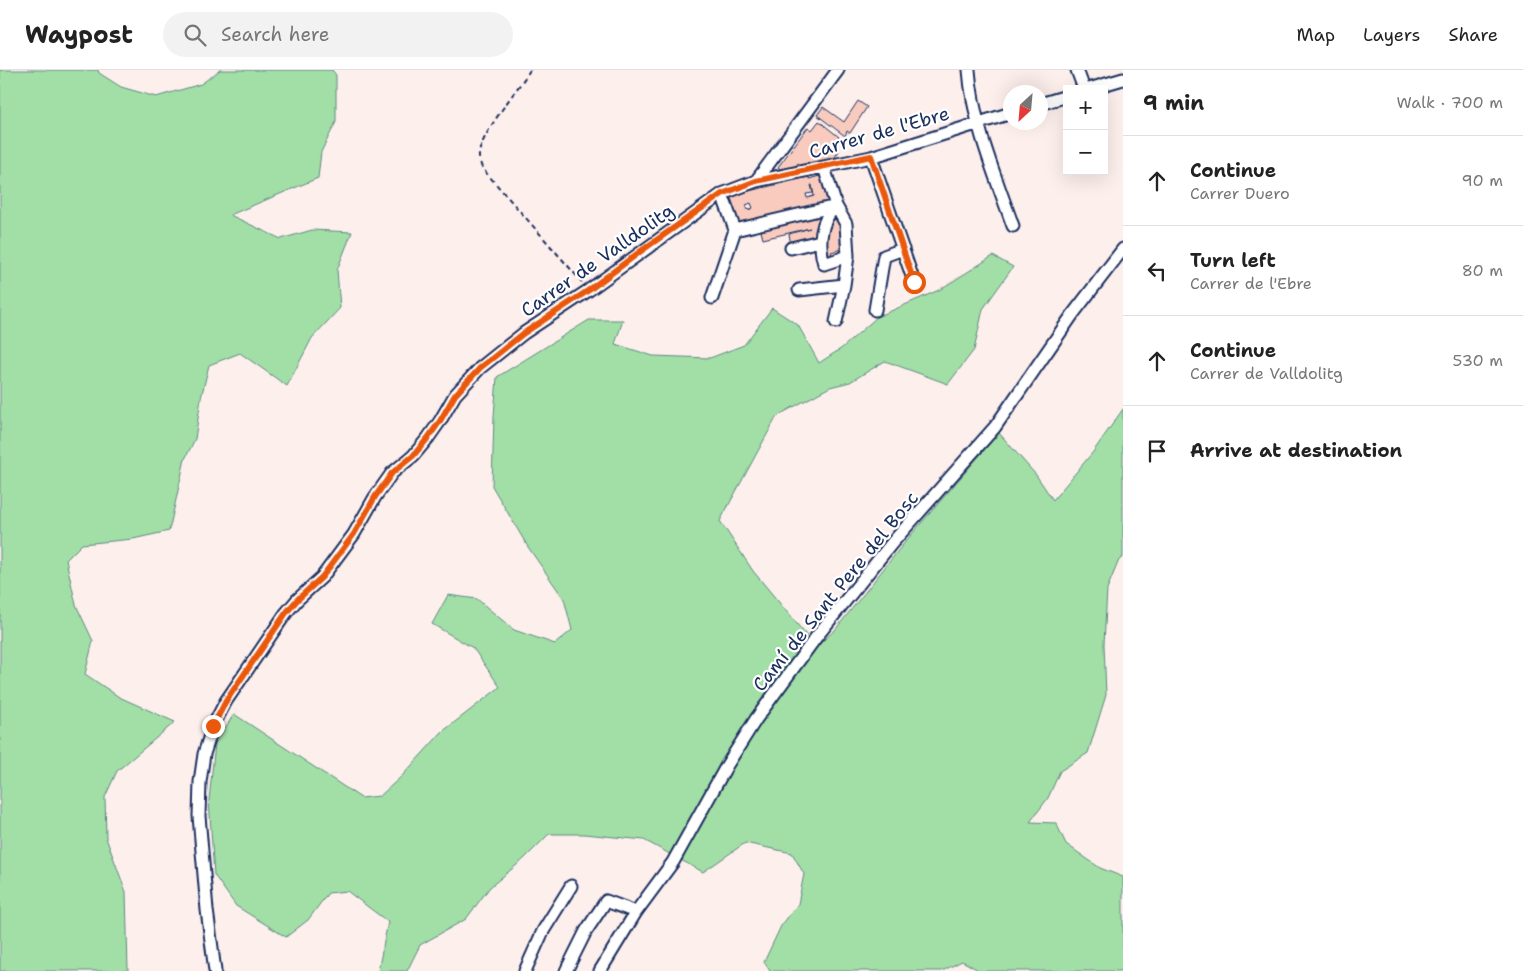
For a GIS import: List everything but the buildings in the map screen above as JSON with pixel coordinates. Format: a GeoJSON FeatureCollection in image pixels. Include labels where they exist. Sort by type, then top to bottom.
{"type":"FeatureCollection","features":[{"type":"Feature","properties":{"kind":"street"},"geometry":{"type":"LineString","coordinates":[[756,181],[838,70]]}},
{"type":"Feature","properties":{"kind":"street"},"geometry":{"type":"LineString","coordinates":[[969,70],[977,123],[1012,226]]}},
{"type":"Feature","properties":{"kind":"street"},"geometry":{"type":"LineString","coordinates":[[1077,70],[1083,85]]}},
{"type":"Feature","properties":{"kind":"street"},"geometry":{"type":"LineString","coordinates":[[1103,85],[1123,79]]}},
{"type":"Feature","properties":{"kind":"street"},"geometry":{"type":"LineString","coordinates":[[1048,102],[1063,97]]}},
{"type":"Feature","properties":{"kind":"street","name":"Carrer de l'Ebre"},"geometry":{"type":"LineString","coordinates":[[756,181],[871,156],[1003,115]]}},
{"type":"Feature","properties":{"kind":"street"},"geometry":{"type":"LineString","coordinates":[[871,156],[914,282]]}},
{"type":"Feature","properties":{"kind":"street"},"geometry":{"type":"LineString","coordinates":[[824,167],[836,206],[846,224],[848,256],[836,322]]}},
{"type":"Feature","properties":{"kind":"street","name":"Carrer de Valldolitg"},"geometry":{"type":"LineString","coordinates":[[215,971],[207,910],[199,816],[200,782],[204,754],[213,726],[226,701],[286,613],[322,577],[354,534],[375,497],[392,473],[413,456],[440,421],[455,395],[480,368],[524,333],[589,290],[722,194],[756,181]]}},
{"type":"Feature","properties":{"kind":"street"},"geometry":{"type":"LineString","coordinates":[[712,298],[735,230],[722,194]]}},
{"type":"Feature","properties":{"kind":"street"},"geometry":{"type":"LineString","coordinates":[[735,230],[836,206]]}},
{"type":"Feature","properties":{"kind":"street"},"geometry":{"type":"LineString","coordinates":[[836,206],[828,214],[820,241],[820,250],[824,264],[848,256]]}},
{"type":"Feature","properties":{"kind":"street"},"geometry":{"type":"LineString","coordinates":[[791,248],[820,241]]}},
{"type":"Feature","properties":{"kind":"street","name":"Camí de Sant Pere del Bosc"},"geometry":{"type":"LineString","coordinates":[[600,971],[636,912],[673,862],[727,765],[772,697],[817,636],[892,543],[994,427],[1073,314],[1123,249]]}},
{"type":"Feature","properties":{"kind":"street"},"geometry":{"type":"LineString","coordinates":[[875,310],[884,256],[902,250]]}},
{"type":"Feature","properties":{"kind":"street"},"geometry":{"type":"LineString","coordinates":[[799,290],[844,285]]}},
{"type":"Feature","properties":{"kind":"street"},"geometry":{"type":"LineString","coordinates":[[526,971],[543,931],[571,886]]}},
{"type":"Feature","properties":{"kind":"street"},"geometry":{"type":"LineString","coordinates":[[566,971],[586,930],[606,901],[636,912]]}},
{"type":"Feature","properties":{"kind":"path"},"geometry":{"type":"LineString","coordinates":[[530,70],[521,85],[498,114],[480,147],[478,156],[482,168],[589,290]]}},
{"type":"Feature","properties":{"kind":"green space"},"geometry":{"type":"Polygon","coordinates":[[[0,70],[98,70],[99,73],[121,87],[156,97],[201,84],[220,70],[332,70],[336,75],[336,122],[321,152],[318,178],[230,215],[281,239],[312,230],[352,232],[337,270],[340,308],[312,338],[287,386],[240,353],[209,365],[201,398],[195,439],[185,459],[169,531],[133,539],[82,544],[66,560],[76,605],[93,641],[85,674],[119,697],[175,722],[117,771],[105,797],[106,838],[126,892],[128,971],[0,971],[0,70]]]}},
{"type":"Feature","properties":{"kind":"green space"},"geometry":{"type":"Polygon","coordinates":[[[993,256],[1013,267],[983,309],[974,350],[948,384],[885,361],[850,382],[830,387],[777,416],[720,521],[753,571],[816,647],[835,630],[905,542],[999,433],[1036,475],[1053,500],[1093,452],[1123,409],[1123,557],[1119,560],[1107,589],[1104,644],[1106,695],[1088,753],[1060,771],[1048,798],[1030,822],[1056,823],[1066,844],[1100,868],[1123,877],[1123,971],[980,971],[962,961],[942,971],[770,971],[764,962],[781,926],[798,904],[804,874],[792,853],[745,843],[703,872],[644,840],[585,834],[549,834],[524,859],[490,887],[466,919],[420,945],[407,971],[378,971],[388,922],[347,891],[328,893],[308,920],[286,937],[236,906],[214,875],[209,800],[215,744],[234,714],[361,798],[380,796],[403,775],[442,732],[500,687],[473,648],[432,624],[448,595],[477,599],[514,630],[555,644],[572,630],[564,599],[528,547],[492,486],[497,377],[589,320],[623,320],[615,344],[653,356],[710,358],[744,345],[772,308],[798,325],[819,363],[842,348],[877,317],[939,290],[993,256]]]}},
{"type":"Feature","properties":{"kind":"route"},"geometry":{"type":"LineString","coordinates":[[213,726],[226,701],[286,613],[322,577],[334,562],[392,473],[413,456],[440,421],[455,395],[480,368],[524,333],[589,290],[722,194],[756,181],[871,156],[914,282]]}}]}
